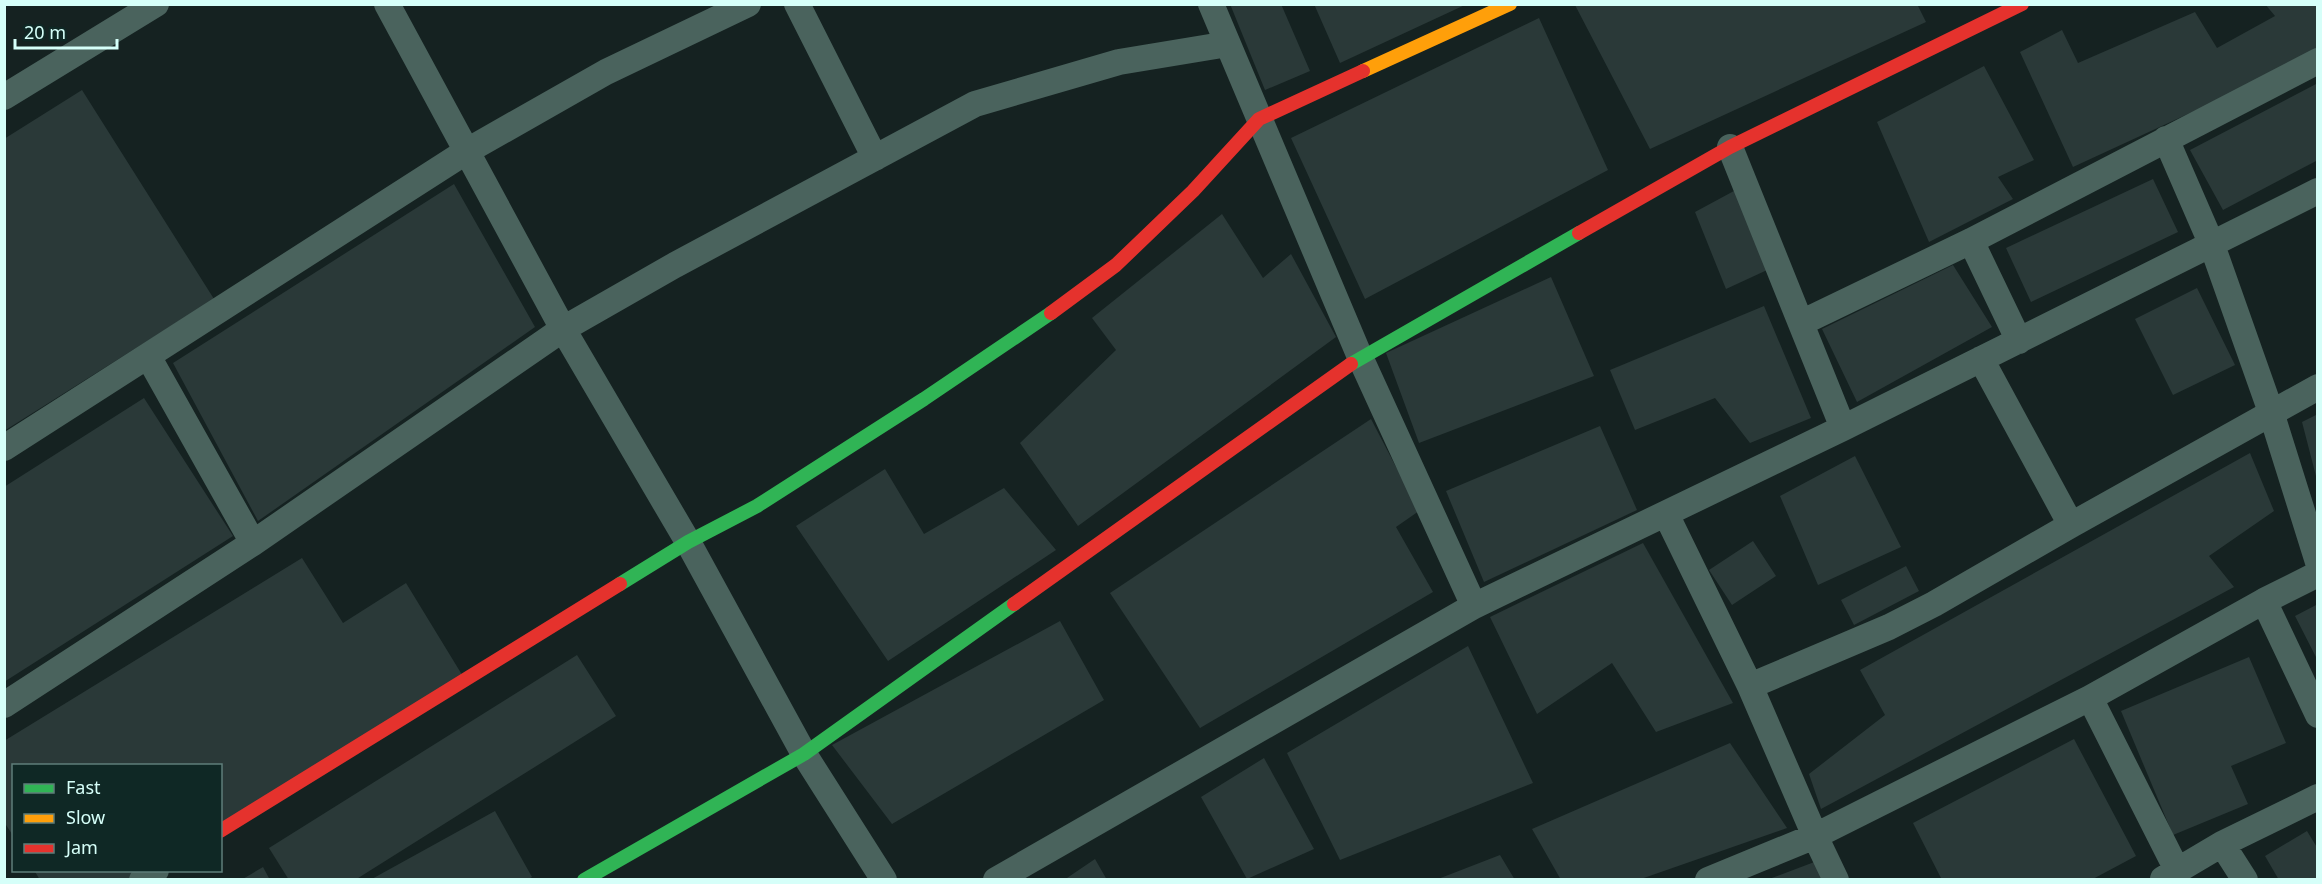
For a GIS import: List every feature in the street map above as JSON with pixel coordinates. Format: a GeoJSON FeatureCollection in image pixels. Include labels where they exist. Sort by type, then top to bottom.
{"type":"FeatureCollection","features":[{"type":"Feature","properties":{"kind":"street"},"geometry":{"type":"LineString","coordinates":[[4,97],[156,4]]}},
{"type":"Feature","properties":{"kind":"street"},"geometry":{"type":"LineString","coordinates":[[387,4],[562,329],[688,542],[804,754],[884,879]]}},
{"type":"Feature","properties":{"kind":"street"},"geometry":{"type":"LineString","coordinates":[[4,448],[467,152],[606,72],[748,4]]}},
{"type":"Feature","properties":{"kind":"street"},"geometry":{"type":"LineString","coordinates":[[797,4],[875,158]]}},
{"type":"Feature","properties":{"kind":"street"},"geometry":{"type":"LineString","coordinates":[[1211,4],[1360,357],[1474,606]]}},
{"type":"Feature","properties":{"kind":"street"},"geometry":{"type":"LineString","coordinates":[[222,830],[688,542],[756,506],[1028,330],[1116,265],[1193,191],[1259,119],[1510,4]]}},
{"type":"Feature","properties":{"kind":"street"},"geometry":{"type":"LineString","coordinates":[[584,879],[804,754],[1360,357],[1730,147],[2022,4]]}},
{"type":"Feature","properties":{"kind":"street"},"geometry":{"type":"LineString","coordinates":[[4,705],[253,543],[562,329],[675,265],[975,104],[1119,62],[1228,44]]}},
{"type":"Feature","properties":{"kind":"street"},"geometry":{"type":"LineString","coordinates":[[1801,323],[1971,241],[2318,61]]}},
{"type":"Feature","properties":{"kind":"street"},"geometry":{"type":"LineString","coordinates":[[2166,139],[2212,245],[2271,412],[2318,562]]}},
{"type":"Feature","properties":{"kind":"street"},"geometry":{"type":"LineString","coordinates":[[1730,147],[1843,428]]}},
{"type":"Feature","properties":{"kind":"street"},"geometry":{"type":"LineString","coordinates":[[996,879],[1474,606],[1843,428],[2318,192]]}},
{"type":"Feature","properties":{"kind":"street"},"geometry":{"type":"LineString","coordinates":[[1971,241],[2019,341]]}},
{"type":"Feature","properties":{"kind":"street"},"geometry":{"type":"LineString","coordinates":[[148,356],[253,543]]}},
{"type":"Feature","properties":{"kind":"street"},"geometry":{"type":"LineString","coordinates":[[1981,359],[2071,525]]}},
{"type":"Feature","properties":{"kind":"street"},"geometry":{"type":"LineString","coordinates":[[1750,686],[1889,627],[1934,604],[2318,387]]}},
{"type":"Feature","properties":{"kind":"street"},"geometry":{"type":"LineString","coordinates":[[1666,514],[1750,686],[1836,879]]}},
{"type":"Feature","properties":{"kind":"street"},"geometry":{"type":"LineString","coordinates":[[1708,879],[1815,836],[2090,698],[2264,601],[2318,574]]}},
{"type":"Feature","properties":{"kind":"street"},"geometry":{"type":"LineString","coordinates":[[2264,601],[2318,715]]}},
{"type":"Feature","properties":{"kind":"street"},"geometry":{"type":"LineString","coordinates":[[2090,698],[2170,876],[2222,844],[2318,797]]}},
{"type":"Feature","properties":{"kind":"street"},"geometry":{"type":"LineString","coordinates":[[2222,844],[2245,879]]}},
{"type":"Feature","properties":{"kind":"building"},"geometry":{"type":"Polygon","coordinates":[[[1230,4],[1281,4],[1310,71],[1265,90],[1230,4]]]}},
{"type":"Feature","properties":{"kind":"building"},"geometry":{"type":"Polygon","coordinates":[[[1314,4],[1467,4],[1340,63],[1314,4]]]}},
{"type":"Feature","properties":{"kind":"building"},"geometry":{"type":"Polygon","coordinates":[[[1917,4],[1926,22],[1650,149],[1575,5],[1917,4]]]}},
{"type":"Feature","properties":{"kind":"building"},"geometry":{"type":"Polygon","coordinates":[[[2265,4],[2318,4],[2318,54],[2073,167],[2020,52],[2062,30],[2078,63],[2195,12],[2217,48],[2275,16],[2265,4]]]}},
{"type":"Feature","properties":{"kind":"building"},"geometry":{"type":"Polygon","coordinates":[[[1539,18],[1608,170],[1365,299],[1291,138],[1539,18]]]}},
{"type":"Feature","properties":{"kind":"building"},"geometry":{"type":"Polygon","coordinates":[[[1984,66],[2034,160],[1998,177],[2013,199],[1929,242],[1877,122],[1984,66]]]}},
{"type":"Feature","properties":{"kind":"building"},"geometry":{"type":"Polygon","coordinates":[[[2318,83],[2318,160],[2223,210],[2190,150],[2318,83]]]}},
{"type":"Feature","properties":{"kind":"building"},"geometry":{"type":"Polygon","coordinates":[[[82,90],[214,299],[4,431],[4,139],[82,90]]]}},
{"type":"Feature","properties":{"kind":"building"},"geometry":{"type":"Polygon","coordinates":[[[2153,179],[2178,232],[2031,302],[2006,248],[2153,179]]]}},
{"type":"Feature","properties":{"kind":"building"},"geometry":{"type":"Polygon","coordinates":[[[454,184],[535,327],[258,521],[173,363],[454,184]]]}},
{"type":"Feature","properties":{"kind":"building"},"geometry":{"type":"Polygon","coordinates":[[[1745,185],[1778,265],[1726,289],[1695,212],[1745,185]]]}},
{"type":"Feature","properties":{"kind":"building"},"geometry":{"type":"Polygon","coordinates":[[[1222,214],[1263,278],[1291,254],[1336,337],[1078,526],[1020,443],[1116,350],[1092,318],[1222,214]]]}},
{"type":"Feature","properties":{"kind":"building"},"geometry":{"type":"Polygon","coordinates":[[[1953,265],[1992,327],[1857,402],[1822,329],[1953,265]]]}},
{"type":"Feature","properties":{"kind":"building"},"geometry":{"type":"Polygon","coordinates":[[[1551,277],[1594,376],[1419,443],[1386,353],[1551,277]]]}},
{"type":"Feature","properties":{"kind":"building"},"geometry":{"type":"Polygon","coordinates":[[[2197,288],[2235,365],[2173,395],[2135,319],[2197,288]]]}},
{"type":"Feature","properties":{"kind":"building"},"geometry":{"type":"Polygon","coordinates":[[[1764,306],[1811,418],[1750,443],[1715,398],[1635,430],[1610,370],[1764,306]]]}},
{"type":"Feature","properties":{"kind":"building"},"geometry":{"type":"Polygon","coordinates":[[[144,398],[233,536],[4,682],[4,487],[144,398]]]}},
{"type":"Feature","properties":{"kind":"building"},"geometry":{"type":"Polygon","coordinates":[[[2318,414],[2318,480],[2317,480],[2302,422],[2318,414]]]}},
{"type":"Feature","properties":{"kind":"building"},"geometry":{"type":"Polygon","coordinates":[[[1371,419],[1419,511],[1396,527],[1433,592],[1200,728],[1110,593],[1371,419]]]}},
{"type":"Feature","properties":{"kind":"building"},"geometry":{"type":"Polygon","coordinates":[[[1600,426],[1637,510],[1484,582],[1446,491],[1600,426]]]}},
{"type":"Feature","properties":{"kind":"building"},"geometry":{"type":"Polygon","coordinates":[[[2250,453],[2274,511],[2209,556],[2234,587],[1821,809],[1809,774],[1885,715],[1860,670],[2250,453]]]}},
{"type":"Feature","properties":{"kind":"building"},"geometry":{"type":"Polygon","coordinates":[[[1855,456],[1901,547],[1818,585],[1780,496],[1855,456]]]}},
{"type":"Feature","properties":{"kind":"building"},"geometry":{"type":"Polygon","coordinates":[[[885,469],[924,534],[1004,488],[1056,550],[888,661],[796,526],[885,469]]]}},
{"type":"Feature","properties":{"kind":"building"},"geometry":{"type":"Polygon","coordinates":[[[1753,541],[1776,576],[1732,605],[1709,570],[1753,541]]]}},
{"type":"Feature","properties":{"kind":"building"},"geometry":{"type":"Polygon","coordinates":[[[1643,543],[1733,703],[1656,732],[1612,663],[1537,714],[1490,617],[1643,543]]]}},
{"type":"Feature","properties":{"kind":"building"},"geometry":{"type":"Polygon","coordinates":[[[302,558],[343,623],[406,583],[464,678],[222,827],[222,764],[12,764],[12,834],[4,822],[4,741],[302,558]]]}},
{"type":"Feature","properties":{"kind":"building"},"geometry":{"type":"Polygon","coordinates":[[[1906,566],[1919,591],[1854,625],[1841,600],[1906,566]]]}},
{"type":"Feature","properties":{"kind":"building"},"geometry":{"type":"Polygon","coordinates":[[[2318,604],[2318,661],[2295,616],[2318,604]]]}},
{"type":"Feature","properties":{"kind":"building"},"geometry":{"type":"Polygon","coordinates":[[[1060,621],[1104,700],[892,824],[832,745],[1060,621]]]}},
{"type":"Feature","properties":{"kind":"building"},"geometry":{"type":"Polygon","coordinates":[[[1468,646],[1533,783],[1340,860],[1287,753],[1468,646]]]}},
{"type":"Feature","properties":{"kind":"building"},"geometry":{"type":"Polygon","coordinates":[[[577,655],[616,716],[355,880],[289,880],[269,848],[577,655]]]}},
{"type":"Feature","properties":{"kind":"building"},"geometry":{"type":"Polygon","coordinates":[[[2249,657],[2286,743],[2231,766],[2248,804],[2173,835],[2121,711],[2249,657]]]}},
{"type":"Feature","properties":{"kind":"building"},"geometry":{"type":"Polygon","coordinates":[[[2074,739],[2136,856],[2091,880],[1942,880],[1913,823],[2074,739]]]}},
{"type":"Feature","properties":{"kind":"building"},"geometry":{"type":"Polygon","coordinates":[[[1730,743],[1787,828],[1638,880],[1561,880],[1532,829],[1730,743]]]}},
{"type":"Feature","properties":{"kind":"building"},"geometry":{"type":"Polygon","coordinates":[[[1264,758],[1314,849],[1247,879],[1201,797],[1264,758]]]}},
{"type":"Feature","properties":{"kind":"building"},"geometry":{"type":"Polygon","coordinates":[[[495,811],[532,877],[527,880],[370,880],[495,811]]]}},
{"type":"Feature","properties":{"kind":"building"},"geometry":{"type":"Polygon","coordinates":[[[2307,831],[2318,849],[2318,880],[2279,880],[2265,856],[2307,831]]]}},
{"type":"Feature","properties":{"kind":"building"},"geometry":{"type":"Polygon","coordinates":[[[1500,855],[1515,880],[1438,880],[1438,879],[1500,855]]]}},
{"type":"Feature","properties":{"kind":"building"},"geometry":{"type":"Polygon","coordinates":[[[1095,859],[1107,880],[1064,880],[1095,859]]]}},
{"type":"Feature","properties":{"kind":"building"},"geometry":{"type":"Polygon","coordinates":[[[1817,861],[1826,880],[1769,880],[1769,879],[1817,861]]]}},
{"type":"Feature","properties":{"kind":"building"},"geometry":{"type":"Polygon","coordinates":[[[263,867],[270,880],[241,880],[263,867]]]}},
{"type":"Feature","properties":{"kind":"building"},"geometry":{"type":"Polygon","coordinates":[[[35,872],[148,872],[137,880],[40,880],[35,872]]]}},
{"type":"Feature","properties":{"kind":"traffic: fast"},"geometry":{"type":"LineString","coordinates":[[1351,364],[1579,233]]}},
{"type":"Feature","properties":{"kind":"traffic: fast"},"geometry":{"type":"LineString","coordinates":[[620,584],[688,542],[757,506],[924,399],[1051,313]]}},
{"type":"Feature","properties":{"kind":"traffic: fast"},"geometry":{"type":"LineString","coordinates":[[584,880],[804,754],[1014,604]]}},
{"type":"Feature","properties":{"kind":"traffic: slow"},"geometry":{"type":"LineString","coordinates":[[1363,71],[1510,4]]}},
{"type":"Feature","properties":{"kind":"traffic: jam"},"geometry":{"type":"LineString","coordinates":[[1579,233],[1730,147],[2022,4]]}},
{"type":"Feature","properties":{"kind":"traffic: jam"},"geometry":{"type":"LineString","coordinates":[[1051,313],[1116,265],[1193,191],[1259,119],[1363,71]]}},
{"type":"Feature","properties":{"kind":"traffic: jam"},"geometry":{"type":"LineString","coordinates":[[1014,604],[1351,364]]}},
{"type":"Feature","properties":{"kind":"traffic: jam"},"geometry":{"type":"LineString","coordinates":[[222,830],[620,584]]}}]}
